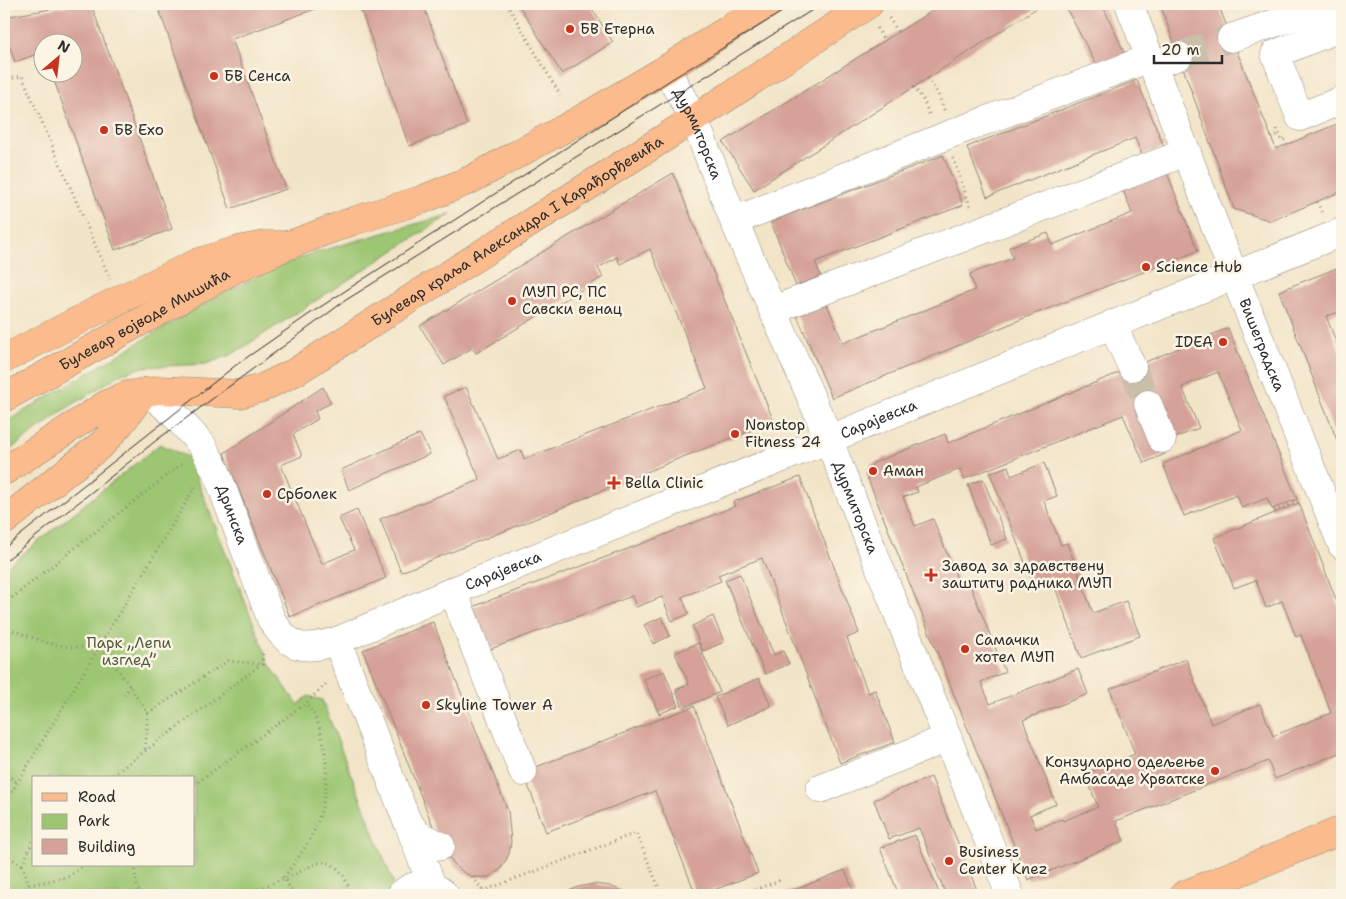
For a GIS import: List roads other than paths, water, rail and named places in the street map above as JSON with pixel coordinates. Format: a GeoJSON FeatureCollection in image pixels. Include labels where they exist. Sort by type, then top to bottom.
{"type":"FeatureCollection","features":[{"type":"Feature","properties":{"kind":"main road"},"geometry":{"type":"LineString","coordinates":[[4,359],[119,300],[199,262],[238,250],[264,245],[288,245],[421,200],[470,180],[578,121],[666,69],[768,4]]}},
{"type":"Feature","properties":{"kind":"main road","name":"Булевар краља Александра I Карађорђевића"},"geometry":{"type":"LineString","coordinates":[[144,392],[184,390],[240,394],[262,388],[295,372],[694,119],[869,4]]}},
{"type":"Feature","properties":{"kind":"main road","name":"Булевар војводе Мишића"},"geometry":{"type":"LineString","coordinates":[[4,398],[233,270],[288,245]]}},
{"type":"Feature","properties":{"kind":"main road"},"geometry":{"type":"LineString","coordinates":[[4,471],[107,404],[144,392]]}},
{"type":"Feature","properties":{"kind":"main road"},"geometry":{"type":"LineString","coordinates":[[4,521],[102,444],[144,392]]}},
{"type":"Feature","properties":{"kind":"main road"},"geometry":{"type":"LineString","coordinates":[[1184,895],[1342,830]]}},
{"type":"Feature","properties":{"kind":"street","name":"Вишеградска"},"geometry":{"type":"LineString","coordinates":[[1129,4],[1234,275],[1342,545]]}},
{"type":"Feature","properties":{"kind":"street"},"geometry":{"type":"LineString","coordinates":[[1231,38],[1298,9],[1331,4]]}},
{"type":"Feature","properties":{"kind":"street"},"geometry":{"type":"LineString","coordinates":[[1342,27],[1275,54],[1300,117],[1342,100]]}},
{"type":"Feature","properties":{"kind":"street"},"geometry":{"type":"LineString","coordinates":[[734,221],[946,136],[1152,62],[1179,56]]}},
{"type":"Feature","properties":{"kind":"street","name":"Дурмиторска"},"geometry":{"type":"LineString","coordinates":[[666,69],[694,119],[734,221],[829,440],[1010,895]]}},
{"type":"Feature","properties":{"kind":"street"},"geometry":{"type":"LineString","coordinates":[[772,310],[1187,152]]}},
{"type":"Feature","properties":{"kind":"street","name":"Сарајевска"},"geometry":{"type":"LineString","coordinates":[[303,647],[320,646],[337,641],[453,592],[1234,275],[1332,223]]}},
{"type":"Feature","properties":{"kind":"street"},"geometry":{"type":"LineString","coordinates":[[1112,324],[1132,367]]}},
{"type":"Feature","properties":{"kind":"street","name":"Дринска"},"geometry":{"type":"LineString","coordinates":[[144,392],[158,400],[174,414],[202,445],[216,471],[271,618],[280,633],[292,643],[303,647]]}},
{"type":"Feature","properties":{"kind":"street"},"geometry":{"type":"LineString","coordinates":[[1148,404],[1162,438]]}},
{"type":"Feature","properties":{"kind":"street"},"geometry":{"type":"LineString","coordinates":[[453,592],[523,772]]}},
{"type":"Feature","properties":{"kind":"street"},"geometry":{"type":"LineString","coordinates":[[337,641],[407,821],[438,891]]}},
{"type":"Feature","properties":{"kind":"street"},"geometry":{"type":"LineString","coordinates":[[820,789],[948,738]]}},
{"type":"Feature","properties":{"kind":"street"},"geometry":{"type":"LineString","coordinates":[[407,821],[418,835],[441,846]]}},
{"type":"Feature","properties":{"kind":"street"},"geometry":{"type":"LineString","coordinates":[[401,895],[412,886],[422,885],[438,891]]}},
{"type":"Feature","properties":{"kind":"tunnel"},"geometry":{"type":"LineString","coordinates":[[1179,56],[1231,38]]}},
{"type":"Feature","properties":{"kind":"tunnel"},"geometry":{"type":"LineString","coordinates":[[1132,367],[1148,404]]}},
{"type":"Feature","properties":{"kind":"tram line"},"geometry":{"type":"LineString","coordinates":[[4,548],[236,365],[308,315],[672,79],[795,4]]}},
{"type":"Feature","properties":{"kind":"tram line"},"geometry":{"type":"LineString","coordinates":[[4,562],[158,439],[346,300],[822,4]]}},
{"type":"Feature","properties":{"kind":"place","name":"БВ Етерна"},"geometry":{"type":"Point","coordinates":[570,29]}},
{"type":"Feature","properties":{"kind":"place","name":"БВ Сенса"},"geometry":{"type":"Point","coordinates":[214,76]}},
{"type":"Feature","properties":{"kind":"place","name":"БВ Ехо"},"geometry":{"type":"Point","coordinates":[104,130]}},
{"type":"Feature","properties":{"kind":"place","name":"Science Hub"},"geometry":{"type":"Point","coordinates":[1146,267]}},
{"type":"Feature","properties":{"kind":"place","name":"МУП РС, ПС Савски венац"},"geometry":{"type":"Point","coordinates":[512,301]}},
{"type":"Feature","properties":{"kind":"place","name":"IDEA"},"geometry":{"type":"Point","coordinates":[1223,342]}},
{"type":"Feature","properties":{"kind":"place","name":"Nonstop Fitness 24"},"geometry":{"type":"Point","coordinates":[735,434]}},
{"type":"Feature","properties":{"kind":"place","name":"Аман"},"geometry":{"type":"Point","coordinates":[873,471]}},
{"type":"Feature","properties":{"kind":"place","name":"Bella Clinic"},"geometry":{"type":"Point","coordinates":[614,483]}},
{"type":"Feature","properties":{"kind":"place","name":"Срболек"},"geometry":{"type":"Point","coordinates":[267,494]}},
{"type":"Feature","properties":{"kind":"place","name":"Завод за здравствену заштиту радника МУП"},"geometry":{"type":"Point","coordinates":[931,575]}},
{"type":"Feature","properties":{"kind":"place","name":"Самачки хотел МУП"},"geometry":{"type":"Point","coordinates":[965,649]}},
{"type":"Feature","properties":{"kind":"place","name":"Skyline Tower A"},"geometry":{"type":"Point","coordinates":[426,705]}},
{"type":"Feature","properties":{"kind":"place","name":"Конзуларно одељење Амбасаде Хрватске"},"geometry":{"type":"Point","coordinates":[1215,771]}},
{"type":"Feature","properties":{"kind":"place","name":"Business Center Knez"},"geometry":{"type":"Point","coordinates":[949,861]}},
{"type":"Feature","properties":{"kind":"park label","name":"Парк „Лепи изглед”"},"geometry":{"type":"Point","coordinates":[129,652]}}]}
